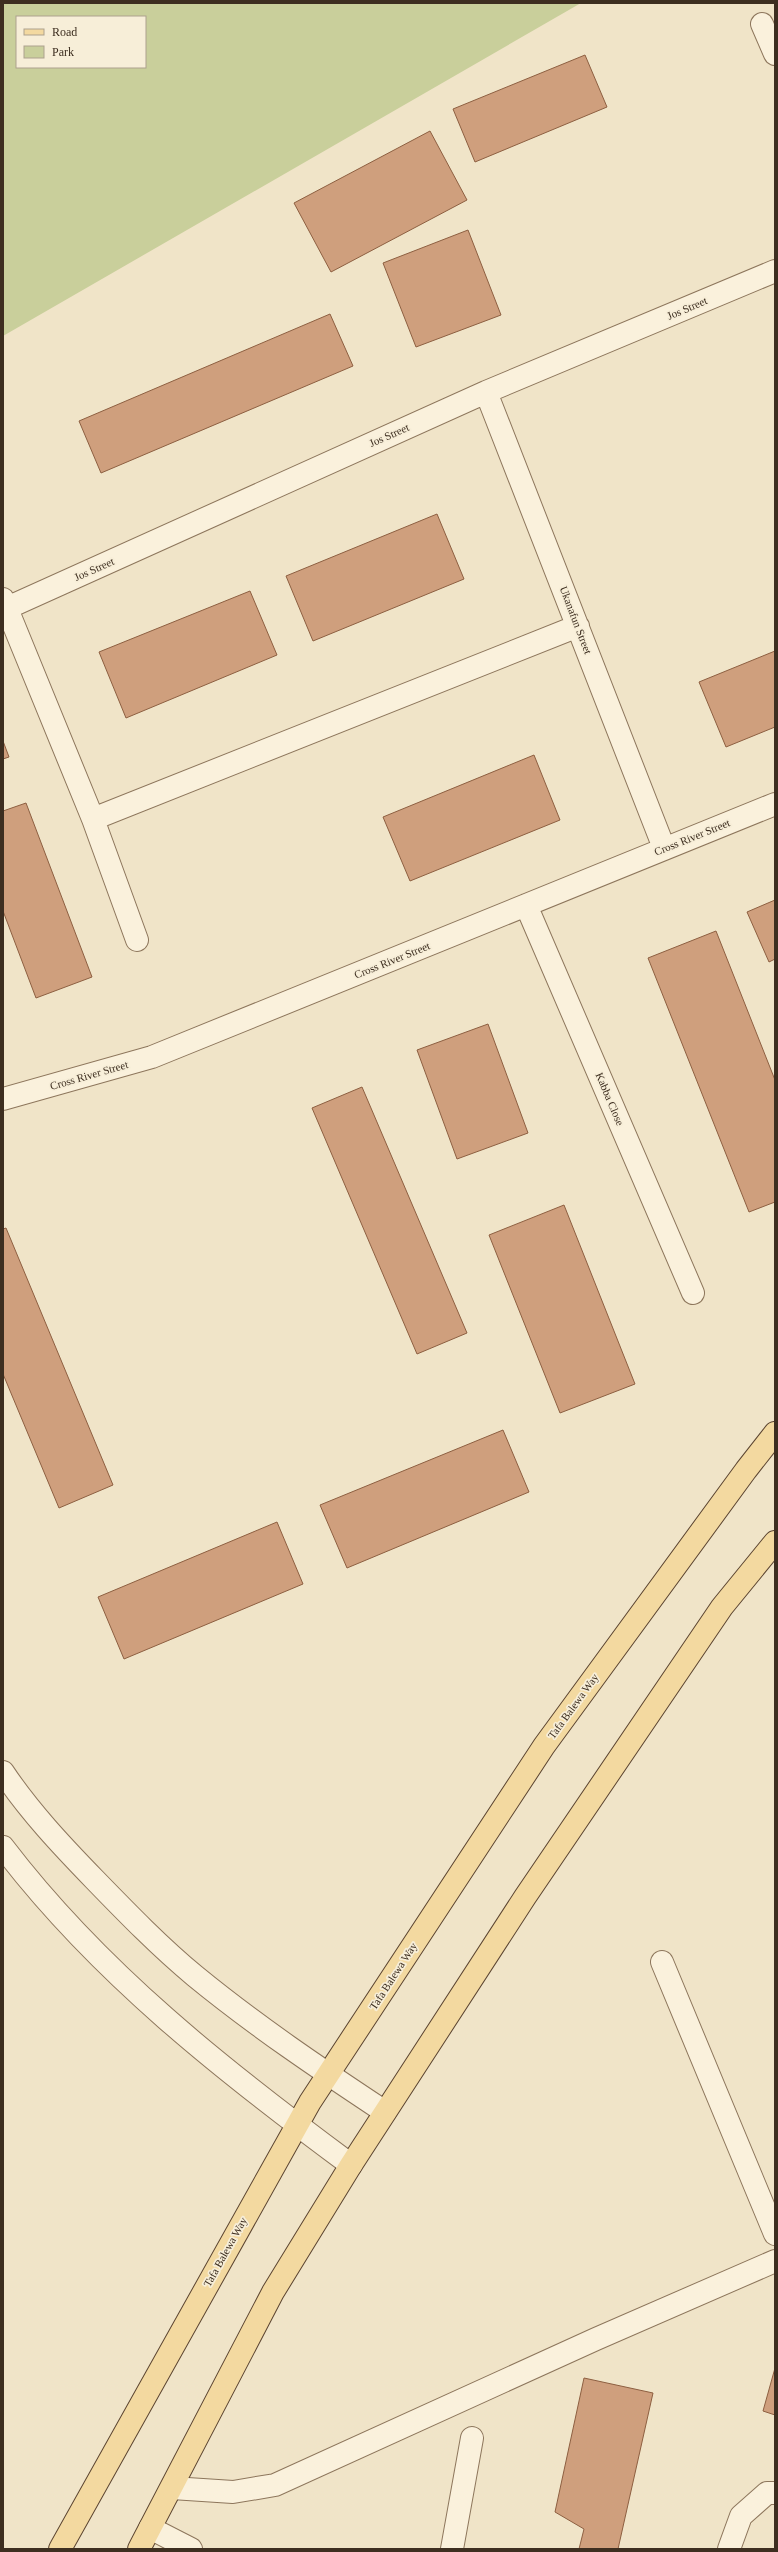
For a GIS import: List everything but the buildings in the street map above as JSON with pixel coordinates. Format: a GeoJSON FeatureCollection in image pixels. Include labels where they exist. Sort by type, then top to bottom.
{"type":"FeatureCollection","features":[{"type":"Feature","properties":{"kind":"main road","name":"Tafa Balewa Way"},"geometry":{"type":"LineString","coordinates":[[60,2549],[296,2124],[544,1746],[746,1470],[775,1433]]}},
{"type":"Feature","properties":{"kind":"main road"},"geometry":{"type":"LineString","coordinates":[[139,2549],[273,2292],[351,2165],[525,1897],[722,1607],[775,1542]]}},
{"type":"Feature","properties":{"kind":"street"},"geometry":{"type":"LineString","coordinates":[[762,24],[775,54]]}},
{"type":"Feature","properties":{"kind":"street","name":"Jos Street"},"geometry":{"type":"LineString","coordinates":[[5,603],[486,392],[775,271]]}},
{"type":"Feature","properties":{"kind":"street","name":"Ukanafun Street"},"geometry":{"type":"LineString","coordinates":[[486,392],[664,848]]}},
{"type":"Feature","properties":{"kind":"street"},"geometry":{"type":"LineString","coordinates":[[5,603],[93,819],[137,940]]}},
{"type":"Feature","properties":{"kind":"street"},"geometry":{"type":"LineString","coordinates":[[93,819],[578,626]]}},
{"type":"Feature","properties":{"kind":"street","name":"Cross River Street"},"geometry":{"type":"LineString","coordinates":[[3,1099],[152,1057],[775,804]]}},
{"type":"Feature","properties":{"kind":"street","name":"Kabba Close"},"geometry":{"type":"LineString","coordinates":[[526,905],[693,1293]]}},
{"type":"Feature","properties":{"kind":"street"},"geometry":{"type":"LineString","coordinates":[[3,1772],[16,1792],[69,1853],[128,1914],[194,1976],[328,2075],[385,2112]]}},
{"type":"Feature","properties":{"kind":"street"},"geometry":{"type":"LineString","coordinates":[[3,1847],[28,1880],[85,1940],[156,2009],[230,2074],[351,2165]]}},
{"type":"Feature","properties":{"kind":"street"},"geometry":{"type":"LineString","coordinates":[[662,1962],[775,2234]]}},
{"type":"Feature","properties":{"kind":"street"},"geometry":{"type":"LineString","coordinates":[[172,2488],[233,2492],[275,2486],[596,2339],[775,2261]]}},
{"type":"Feature","properties":{"kind":"street"},"geometry":{"type":"LineString","coordinates":[[452,2549],[472,2438]]}},
{"type":"Feature","properties":{"kind":"street"},"geometry":{"type":"LineString","coordinates":[[729,2549],[741,2516],[767,2494],[775,2493]]}},
{"type":"Feature","properties":{"kind":"street"},"geometry":{"type":"LineString","coordinates":[[150,2528],[191,2549]]}},
{"type":"Feature","properties":{"kind":"green space"},"geometry":{"type":"Polygon","coordinates":[[[3,3],[581,3],[3,336],[3,3]]]}}]}
